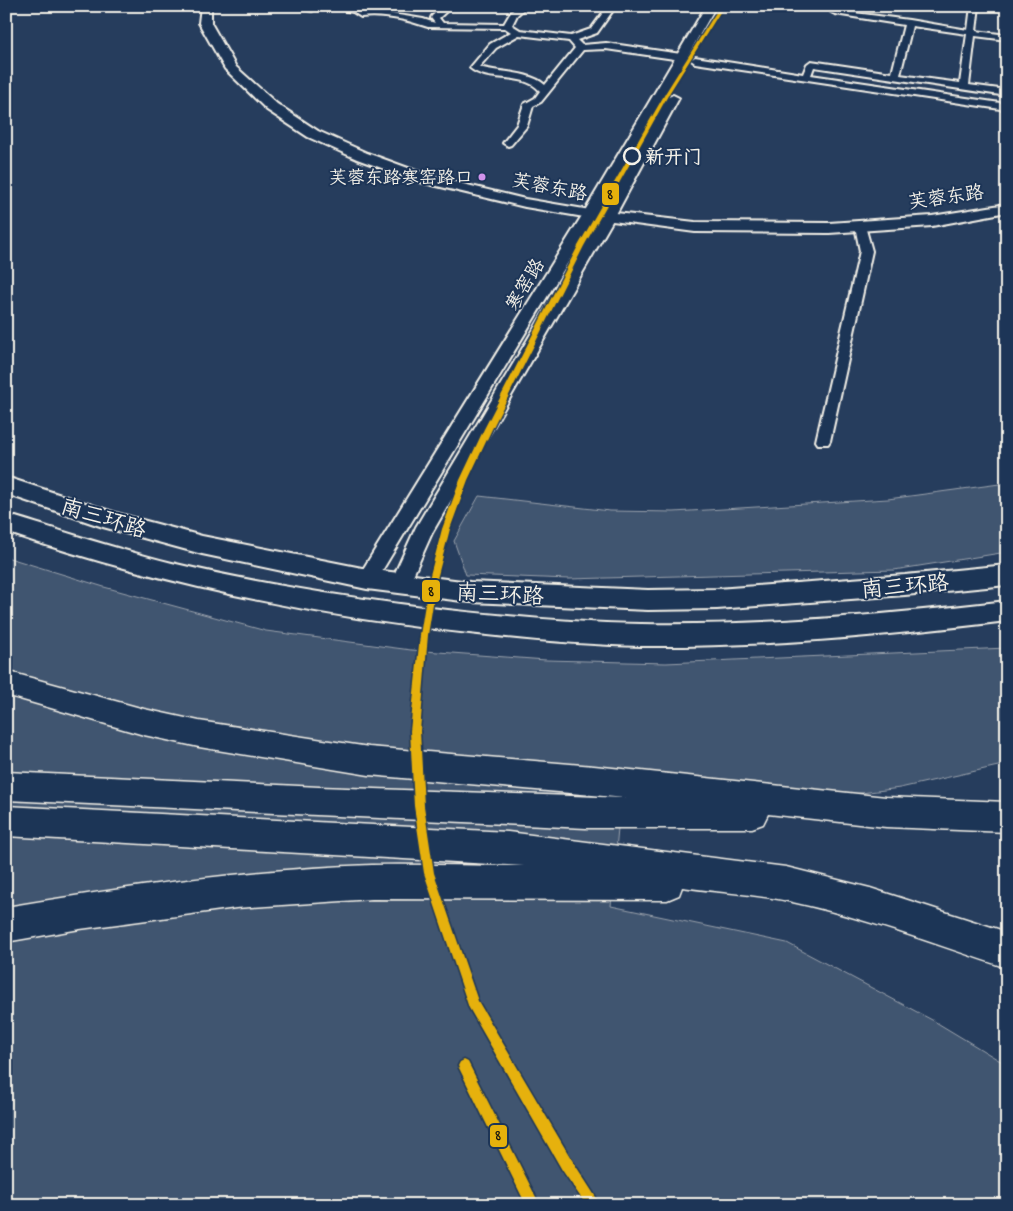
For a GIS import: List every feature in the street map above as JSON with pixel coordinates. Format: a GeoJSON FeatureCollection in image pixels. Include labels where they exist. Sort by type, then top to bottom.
{"type":"FeatureCollection","features":[{"type":"Feature","properties":{"kind":"highway","name":"南三环路"},"geometry":{"type":"LineString","coordinates":[[6,485],[112,521],[202,545],[367,579],[470,592],[648,600],[717,599],[905,585],[1007,574]]}},
{"type":"Feature","properties":{"kind":"highway","name":"南三环路"},"geometry":{"type":"LineString","coordinates":[[6,523],[55,540],[199,580],[372,612],[532,630],[665,635],[804,631],[1007,611]]}},
{"type":"Feature","properties":{"kind":"highway"},"geometry":{"type":"LineString","coordinates":[[6,683],[144,722],[199,734],[317,754],[452,770],[594,780],[886,812],[922,815],[1007,817]]}},
{"type":"Feature","properties":{"kind":"highway"},"geometry":{"type":"LineString","coordinates":[[6,786],[586,813],[886,812]]}},
{"type":"Feature","properties":{"kind":"highway"},"geometry":{"type":"LineString","coordinates":[[6,821],[508,848],[786,884],[883,908],[1007,950]]}},
{"type":"Feature","properties":{"kind":"highway"},"geometry":{"type":"LineString","coordinates":[[16,925],[129,905],[236,891],[372,882],[786,884]]}},
{"type":"Feature","properties":{"kind":"main road","name":"芙蓉东路"},"geometry":{"type":"LineString","coordinates":[[206,6],[205,23],[231,69],[272,106],[312,134],[362,156],[425,180],[525,203],[695,217],[823,218],[923,211],[1007,196]]}},
{"type":"Feature","properties":{"kind":"main road","name":"芙蓉东路"},"geometry":{"type":"LineString","coordinates":[[222,25],[246,66],[287,102],[327,128],[435,172],[593,209]]}},
{"type":"Feature","properties":{"kind":"main road","name":"芙蓉东路"},"geometry":{"type":"LineString","coordinates":[[611,210],[695,227],[820,228],[932,221],[1007,208]]}},
{"type":"Feature","properties":{"kind":"street"},"geometry":{"type":"LineString","coordinates":[[294,6],[312,9],[315,6]]}},
{"type":"Feature","properties":{"kind":"street"},"geometry":{"type":"LineString","coordinates":[[328,6],[355,10],[361,16],[374,13],[423,21],[428,25],[438,21],[507,26],[518,32],[572,38],[594,31],[612,6]]}},
{"type":"Feature","properties":{"kind":"street"},"geometry":{"type":"LineString","coordinates":[[438,21],[448,6]]}},
{"type":"Feature","properties":{"kind":"street"},"geometry":{"type":"LineString","coordinates":[[507,26],[514,14],[523,6]]}},
{"type":"Feature","properties":{"kind":"street","name":"寒窑路"},"geometry":{"type":"LineString","coordinates":[[400,584],[423,532],[611,210],[688,59],[711,6]]}},
{"type":"Feature","properties":{"kind":"street","name":"寒窑路"},"geometry":{"type":"LineString","coordinates":[[367,579],[593,209],[688,59],[725,6]]}},
{"type":"Feature","properties":{"kind":"street"},"geometry":{"type":"LineString","coordinates":[[964,87],[975,6]]}},
{"type":"Feature","properties":{"kind":"street"},"geometry":{"type":"LineString","coordinates":[[835,12],[1007,38]]}},
{"type":"Feature","properties":{"kind":"street"},"geometry":{"type":"LineString","coordinates":[[895,77],[909,22]]}},
{"type":"Feature","properties":{"kind":"street"},"geometry":{"type":"LineString","coordinates":[[518,32],[506,36],[484,52],[474,68],[494,74],[531,80],[540,83],[545,91]]}},
{"type":"Feature","properties":{"kind":"street"},"geometry":{"type":"LineString","coordinates":[[572,38],[580,48]]}},
{"type":"Feature","properties":{"kind":"street"},"geometry":{"type":"LineString","coordinates":[[508,143],[522,126],[529,104],[538,100],[580,48],[606,46],[1007,107]]}},
{"type":"Feature","properties":{"kind":"street"},"geometry":{"type":"LineString","coordinates":[[806,76],[811,64],[1007,93]]}},
{"type":"Feature","properties":{"kind":"street"},"geometry":{"type":"LineString","coordinates":[[823,441],[866,251],[860,226]]}},
{"type":"Feature","properties":{"kind":"shaded area"},"geometry":{"type":"Polygon","coordinates":[[[1007,483],[1007,552],[894,570],[569,579],[466,575],[454,541],[479,496],[610,511],[674,512],[888,499],[1007,483]]]}},
{"type":"Feature","properties":{"kind":"shaded area"},"geometry":{"type":"Polygon","coordinates":[[[6,557],[104,587],[266,631],[411,650],[546,660],[666,663],[1007,648],[1007,764],[900,788],[830,797],[623,772],[611,906],[787,943],[934,1021],[1007,1065],[1007,1205],[6,1205],[6,557]]]}},
{"type":"Feature","properties":{"kind":"transit line","name":"8"},"geometry":{"type":"LineString","coordinates":[[594,1205],[567,1165],[473,1004],[429,873],[419,806],[415,731],[424,635],[433,579],[446,529],[464,480],[488,429],[581,246],[668,92],[722,6]]}},
{"type":"Feature","properties":{"kind":"transit line","name":"8"},"geometry":{"type":"LineString","coordinates":[[464,1066],[533,1205]]}},
{"type":"Feature","properties":{"kind":"place","name":"新开门"},"geometry":{"type":"Point","coordinates":[632,156]}},
{"type":"Feature","properties":{"kind":"place","name":"芙蓉东路寒窑路口"},"geometry":{"type":"Point","coordinates":[482,177]}}]}
